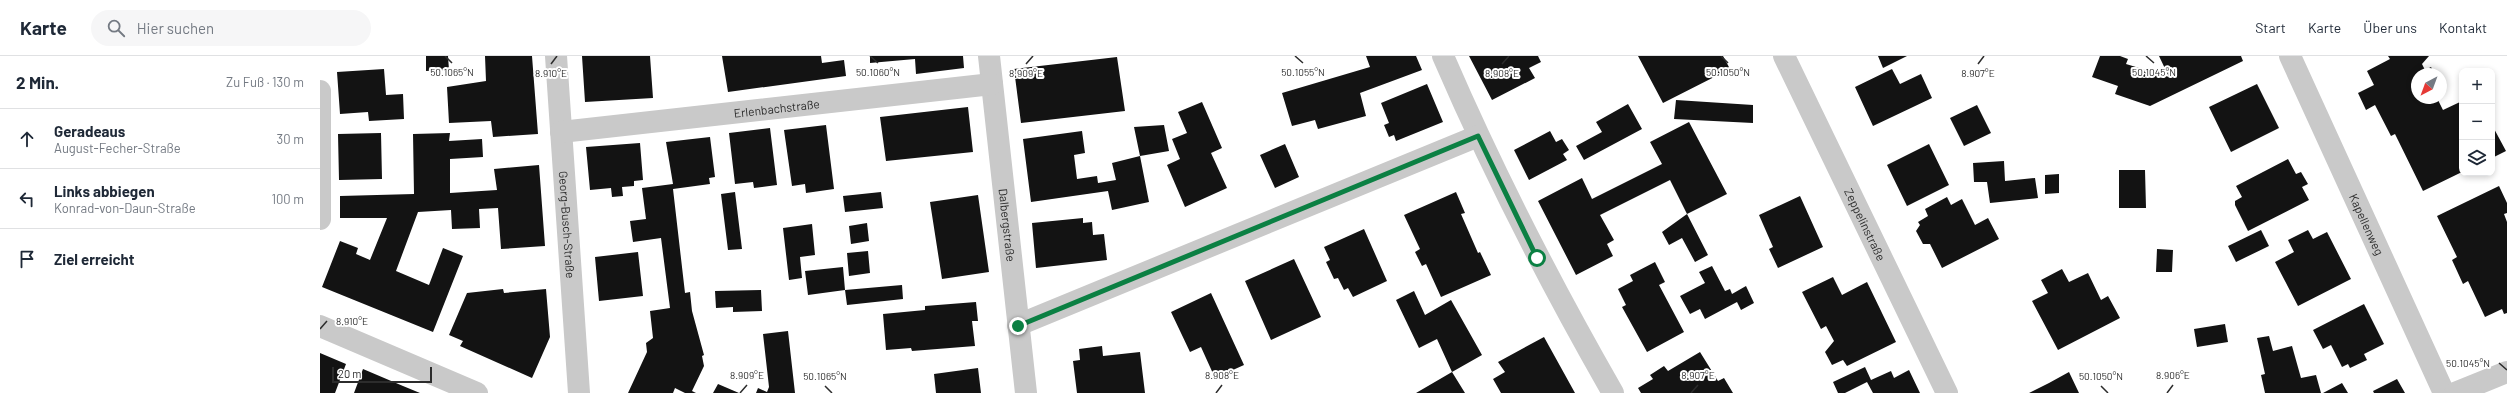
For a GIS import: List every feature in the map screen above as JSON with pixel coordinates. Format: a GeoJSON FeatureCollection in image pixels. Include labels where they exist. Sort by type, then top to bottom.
{"type":"FeatureCollection","features":[{"type":"Feature","properties":{"kind":"street","name":"Georg-Busch-Straße"},"geometry":{"type":"LineString","coordinates":[[556,56],[579,393]]}},
{"type":"Feature","properties":{"kind":"street","name":"Dalbergstraße"},"geometry":{"type":"LineString","coordinates":[[988,56],[1026,393]]}},
{"type":"Feature","properties":{"kind":"street"},"geometry":{"type":"LineString","coordinates":[[1443,56],[1478,136],[1537,258],[1613,393]]}},
{"type":"Feature","properties":{"kind":"street","name":"Zeppelinstraße"},"geometry":{"type":"LineString","coordinates":[[1784,56],[1947,393]]}},
{"type":"Feature","properties":{"kind":"street","name":"Kapellenweg"},"geometry":{"type":"LineString","coordinates":[[2290,56],[2444,393]]}},
{"type":"Feature","properties":{"kind":"street","name":"Erlenbachstraße"},"geometry":{"type":"LineString","coordinates":[[561,132],[992,84]]}},
{"type":"Feature","properties":{"kind":"street"},"geometry":{"type":"LineString","coordinates":[[320,91],[320,219]]}},
{"type":"Feature","properties":{"kind":"street"},"geometry":{"type":"LineString","coordinates":[[1018,326],[1478,136]]}},
{"type":"Feature","properties":{"kind":"street"},"geometry":{"type":"LineString","coordinates":[[320,326],[477,393]]}},
{"type":"Feature","properties":{"kind":"street"},"geometry":{"type":"LineString","coordinates":[[2455,393],[2507,372]]}},
{"type":"Feature","properties":{"kind":"building"},"geometry":{"type":"Polygon","coordinates":[[[426,56],[448,56],[449,70],[426,71],[426,56]]]}},
{"type":"Feature","properties":{"kind":"building"},"geometry":{"type":"Polygon","coordinates":[[[485,56],[532,56],[538,134],[493,137],[491,121],[449,123],[447,87],[486,81],[485,56]]]}},
{"type":"Feature","properties":{"kind":"building"},"geometry":{"type":"Polygon","coordinates":[[[582,56],[650,56],[653,98],[585,102],[582,56]]]}},
{"type":"Feature","properties":{"kind":"building"},"geometry":{"type":"Polygon","coordinates":[[[722,56],[821,56],[822,63],[844,60],[846,76],[728,92],[722,56]]]}},
{"type":"Feature","properties":{"kind":"building"},"geometry":{"type":"Polygon","coordinates":[[[870,56],[963,56],[964,68],[916,74],[915,59],[870,63],[870,56]]]}},
{"type":"Feature","properties":{"kind":"building"},"geometry":{"type":"Polygon","coordinates":[[[1366,56],[1416,56],[1422,70],[1360,93],[1366,116],[1318,129],[1315,120],[1292,126],[1282,93],[1370,67],[1366,56]]]}},
{"type":"Feature","properties":{"kind":"building"},"geometry":{"type":"Polygon","coordinates":[[[1469,56],[1538,56],[1541,62],[1529,68],[1535,78],[1492,100],[1469,56]]]}},
{"type":"Feature","properties":{"kind":"building"},"geometry":{"type":"Polygon","coordinates":[[[1638,56],[1723,56],[1730,69],[1663,103],[1638,56]]]}},
{"type":"Feature","properties":{"kind":"building"},"geometry":{"type":"Polygon","coordinates":[[[1878,56],[1907,56],[1883,68],[1878,56]]]}},
{"type":"Feature","properties":{"kind":"building"},"geometry":{"type":"Polygon","coordinates":[[[2100,56],[2120,56],[2128,59],[2126,64],[2169,77],[2159,56],[2241,56],[2243,61],[2150,106],[2115,94],[2118,86],[2092,77],[2100,56]]]}},
{"type":"Feature","properties":{"kind":"building"},"geometry":{"type":"Polygon","coordinates":[[[2388,56],[2429,56],[2422,64],[2424,68],[2411,68],[2411,104],[2440,104],[2443,110],[2459,102],[2459,173],[2423,191],[2395,134],[2391,136],[2375,105],[2366,110],[2358,93],[2374,85],[2367,71],[2390,59],[2388,56]]]}},
{"type":"Feature","properties":{"kind":"building"},"geometry":{"type":"Polygon","coordinates":[[[1117,57],[1125,111],[1021,123],[1014,69],[1117,57]]]}},
{"type":"Feature","properties":{"kind":"building"},"geometry":{"type":"Polygon","coordinates":[[[384,69],[386,95],[403,94],[404,119],[369,121],[368,112],[340,114],[337,72],[384,69]]]}},
{"type":"Feature","properties":{"kind":"building"},"geometry":{"type":"Polygon","coordinates":[[[1892,69],[1900,84],[1921,74],[1932,98],[1873,126],[1855,87],[1892,69]]]}},
{"type":"Feature","properties":{"kind":"building"},"geometry":{"type":"Polygon","coordinates":[[[1427,84],[1443,122],[1396,141],[1394,135],[1389,137],[1384,125],[1389,123],[1381,103],[1427,84]]]}},
{"type":"Feature","properties":{"kind":"building"},"geometry":{"type":"Polygon","coordinates":[[[2257,84],[2279,128],[2231,152],[2209,107],[2257,84]]]}},
{"type":"Feature","properties":{"kind":"building"},"geometry":{"type":"Polygon","coordinates":[[[1676,100],[1753,105],[1753,123],[1674,119],[1676,100]]]}},
{"type":"Feature","properties":{"kind":"building"},"geometry":{"type":"Polygon","coordinates":[[[1202,102],[1222,148],[1211,153],[1227,188],[1185,207],[1167,165],[1180,159],[1172,139],[1187,133],[1178,112],[1202,102]]]}},
{"type":"Feature","properties":{"kind":"building"},"geometry":{"type":"Polygon","coordinates":[[[1628,104],[1642,129],[1584,160],[1576,146],[1602,132],[1596,122],[1628,104]]]}},
{"type":"Feature","properties":{"kind":"building"},"geometry":{"type":"Polygon","coordinates":[[[1977,105],[1991,133],[1964,146],[1950,118],[1977,105]]]}},
{"type":"Feature","properties":{"kind":"building"},"geometry":{"type":"Polygon","coordinates":[[[968,107],[973,152],[886,161],[880,117],[968,107]]]}},
{"type":"Feature","properties":{"kind":"building"},"geometry":{"type":"Polygon","coordinates":[[[1689,122],[1727,194],[1687,214],[1670,180],[1600,215],[1614,240],[1607,244],[1613,256],[1576,275],[1538,201],[1582,178],[1592,199],[1662,164],[1650,142],[1689,122]]]}},
{"type":"Feature","properties":{"kind":"building"},"geometry":{"type":"Polygon","coordinates":[[[826,125],[834,189],[806,193],[805,184],[792,186],[784,130],[826,125]]]}},
{"type":"Feature","properties":{"kind":"building"},"geometry":{"type":"Polygon","coordinates":[[[1164,125],[1169,151],[1140,156],[1134,127],[1164,125]]]}},
{"type":"Feature","properties":{"kind":"building"},"geometry":{"type":"Polygon","coordinates":[[[770,128],[777,185],[754,188],[753,182],[735,184],[729,133],[770,128]]]}},
{"type":"Feature","properties":{"kind":"building"},"geometry":{"type":"Polygon","coordinates":[[[1082,131],[1085,153],[1074,155],[1077,179],[1097,176],[1098,183],[1116,180],[1112,163],[1140,156],[1149,202],[1112,210],[1108,191],[1031,202],[1023,139],[1082,131]]]}},
{"type":"Feature","properties":{"kind":"building"},"geometry":{"type":"Polygon","coordinates":[[[1550,131],[1556,142],[1562,139],[1569,150],[1563,154],[1567,160],[1529,180],[1514,150],[1550,131]]]}},
{"type":"Feature","properties":{"kind":"building"},"geometry":{"type":"Polygon","coordinates":[[[2495,131],[2506,151],[2495,156],[2495,131]]]}},
{"type":"Feature","properties":{"kind":"building"},"geometry":{"type":"Polygon","coordinates":[[[381,133],[382,179],[339,180],[338,134],[381,133]]]}},
{"type":"Feature","properties":{"kind":"building"},"geometry":{"type":"Polygon","coordinates":[[[450,133],[449,141],[482,139],[483,157],[450,159],[450,193],[497,190],[494,169],[539,165],[545,246],[501,249],[498,208],[479,209],[480,228],[452,229],[451,210],[418,212],[396,271],[429,285],[443,248],[463,256],[433,332],[322,287],[340,241],[358,248],[356,254],[370,260],[387,218],[340,218],[340,196],[414,194],[413,134],[450,133]]]}},
{"type":"Feature","properties":{"kind":"building"},"geometry":{"type":"Polygon","coordinates":[[[710,137],[715,177],[709,178],[710,184],[673,189],[685,293],[690,292],[692,311],[704,355],[702,356],[704,366],[692,391],[696,393],[685,393],[675,388],[673,393],[628,393],[647,352],[646,343],[653,338],[650,311],[670,308],[661,238],[633,242],[630,221],[646,219],[642,188],[673,184],[666,142],[710,137]]]}},
{"type":"Feature","properties":{"kind":"building"},"geometry":{"type":"Polygon","coordinates":[[[640,143],[643,180],[634,181],[634,186],[622,187],[623,196],[612,197],[611,188],[590,190],[586,147],[640,143]]]}},
{"type":"Feature","properties":{"kind":"building"},"geometry":{"type":"Polygon","coordinates":[[[1285,144],[1299,177],[1275,188],[1260,155],[1285,144]]]}},
{"type":"Feature","properties":{"kind":"building"},"geometry":{"type":"Polygon","coordinates":[[[1929,144],[1949,185],[1907,206],[1887,165],[1929,144]]]}},
{"type":"Feature","properties":{"kind":"building"},"geometry":{"type":"Polygon","coordinates":[[[2288,159],[2296,174],[2301,172],[2308,184],[2302,187],[2309,200],[2248,231],[2235,205],[2235,201],[2242,197],[2236,186],[2288,159]]]}},
{"type":"Feature","properties":{"kind":"building"},"geometry":{"type":"Polygon","coordinates":[[[2004,161],[2005,181],[2035,178],[2038,198],[1990,203],[1987,182],[1974,182],[1973,163],[2004,161]]]}},
{"type":"Feature","properties":{"kind":"building"},"geometry":{"type":"Polygon","coordinates":[[[2119,170],[2145,170],[2146,208],[2119,208],[2119,170]]]}},
{"type":"Feature","properties":{"kind":"building"},"geometry":{"type":"Polygon","coordinates":[[[2059,174],[2059,193],[2045,194],[2045,175],[2059,174]]]}},
{"type":"Feature","properties":{"kind":"building"},"geometry":{"type":"Polygon","coordinates":[[[2499,186],[2507,203],[2507,213],[2504,214],[2507,222],[2507,313],[2504,314],[2502,309],[2485,317],[2468,281],[2463,284],[2452,260],[2457,257],[2437,216],[2499,186]]]}},
{"type":"Feature","properties":{"kind":"building"},"geometry":{"type":"Polygon","coordinates":[[[735,192],[742,249],[728,250],[721,194],[735,192]]]}},
{"type":"Feature","properties":{"kind":"building"},"geometry":{"type":"Polygon","coordinates":[[[881,192],[883,208],[845,212],[843,196],[881,192]]]}},
{"type":"Feature","properties":{"kind":"building"},"geometry":{"type":"Polygon","coordinates":[[[1456,192],[1465,213],[1461,214],[1478,253],[1480,252],[1491,275],[1441,297],[1426,264],[1422,266],[1415,252],[1420,249],[1404,215],[1456,192]]]}},
{"type":"Feature","properties":{"kind":"building"},"geometry":{"type":"Polygon","coordinates":[[[978,195],[989,272],[942,279],[930,202],[978,195]]]}},
{"type":"Feature","properties":{"kind":"building"},"geometry":{"type":"Polygon","coordinates":[[[1800,196],[1823,247],[1778,268],[1769,249],[1773,247],[1759,215],[1800,196]]]}},
{"type":"Feature","properties":{"kind":"building"},"geometry":{"type":"Polygon","coordinates":[[[1947,197],[1951,205],[1962,199],[1975,225],[1988,218],[1999,239],[1942,268],[1930,244],[1923,244],[1916,231],[1920,225],[1918,222],[1928,216],[1925,209],[1947,197]]]}},
{"type":"Feature","properties":{"kind":"building"},"geometry":{"type":"Polygon","coordinates":[[[1687,214],[1708,255],[1695,262],[1682,238],[1669,245],[1662,232],[1687,214]]]}},
{"type":"Feature","properties":{"kind":"building"},"geometry":{"type":"Polygon","coordinates":[[[1083,218],[1083,223],[1092,222],[1093,235],[1104,234],[1107,260],[1036,268],[1032,223],[1083,218]]]}},
{"type":"Feature","properties":{"kind":"building"},"geometry":{"type":"Polygon","coordinates":[[[867,223],[869,241],[851,244],[849,226],[867,223]]]}},
{"type":"Feature","properties":{"kind":"building"},"geometry":{"type":"Polygon","coordinates":[[[812,224],[815,255],[800,257],[802,278],[789,280],[783,228],[812,224]]]}},
{"type":"Feature","properties":{"kind":"building"},"geometry":{"type":"Polygon","coordinates":[[[1364,229],[1387,281],[1353,297],[1348,288],[1344,290],[1338,278],[1334,279],[1326,262],[1330,260],[1324,247],[1364,229]]]}},
{"type":"Feature","properties":{"kind":"building"},"geometry":{"type":"Polygon","coordinates":[[[2261,230],[2269,246],[2236,262],[2228,246],[2261,230]]]}},
{"type":"Feature","properties":{"kind":"building"},"geometry":{"type":"Polygon","coordinates":[[[2308,230],[2313,239],[2327,232],[2351,279],[2298,306],[2275,262],[2294,252],[2288,240],[2308,230]]]}},
{"type":"Feature","properties":{"kind":"building"},"geometry":{"type":"Polygon","coordinates":[[[2157,249],[2173,250],[2172,272],[2156,272],[2157,249]]]}},
{"type":"Feature","properties":{"kind":"building"},"geometry":{"type":"Polygon","coordinates":[[[868,251],[870,273],[849,276],[847,253],[868,251]]]}},
{"type":"Feature","properties":{"kind":"building"},"geometry":{"type":"Polygon","coordinates":[[[638,252],[643,296],[599,301],[595,257],[638,252]]]}},
{"type":"Feature","properties":{"kind":"building"},"geometry":{"type":"Polygon","coordinates":[[[1294,259],[1321,317],[1271,340],[1245,281],[1294,259]]]}},
{"type":"Feature","properties":{"kind":"building"},"geometry":{"type":"Polygon","coordinates":[[[1655,262],[1665,282],[1659,285],[1684,332],[1647,352],[1622,307],[1626,305],[1618,289],[1633,281],[1630,275],[1655,262]]]}},
{"type":"Feature","properties":{"kind":"building"},"geometry":{"type":"Polygon","coordinates":[[[1712,266],[1725,291],[1730,289],[1732,294],[1746,286],[1754,303],[1741,310],[1737,302],[1705,319],[1700,309],[1690,314],[1680,296],[1705,283],[1699,272],[1712,266]]]}},
{"type":"Feature","properties":{"kind":"building"},"geometry":{"type":"Polygon","coordinates":[[[843,267],[845,290],[808,295],[805,271],[843,267]]]}},
{"type":"Feature","properties":{"kind":"building"},"geometry":{"type":"Polygon","coordinates":[[[2062,269],[2069,282],[2088,273],[2101,300],[2108,296],[2120,318],[2058,350],[2032,301],[2048,293],[2041,280],[2062,269]]]}},
{"type":"Feature","properties":{"kind":"building"},"geometry":{"type":"Polygon","coordinates":[[[1833,277],[1842,295],[1867,282],[1896,342],[1847,366],[1843,360],[1832,365],[1825,352],[1834,341],[1826,326],[1821,329],[1802,292],[1833,277]]]}},
{"type":"Feature","properties":{"kind":"building"},"geometry":{"type":"Polygon","coordinates":[[[902,285],[903,299],[847,305],[845,290],[902,285]]]}},
{"type":"Feature","properties":{"kind":"building"},"geometry":{"type":"Polygon","coordinates":[[[503,289],[504,293],[546,289],[550,337],[532,378],[460,346],[463,341],[449,335],[467,293],[503,289]]]}},
{"type":"Feature","properties":{"kind":"building"},"geometry":{"type":"Polygon","coordinates":[[[761,290],[762,311],[733,312],[733,307],[716,308],[715,291],[761,290]]]}},
{"type":"Feature","properties":{"kind":"building"},"geometry":{"type":"Polygon","coordinates":[[[1414,291],[1425,315],[1451,300],[1482,355],[1452,372],[1437,339],[1419,348],[1396,300],[1414,291]]]}},
{"type":"Feature","properties":{"kind":"building"},"geometry":{"type":"Polygon","coordinates":[[[1211,293],[1244,365],[1215,378],[1201,347],[1190,352],[1171,312],[1211,293]]]}},
{"type":"Feature","properties":{"kind":"building"},"geometry":{"type":"Polygon","coordinates":[[[976,302],[978,321],[972,321],[975,346],[912,351],[911,348],[886,350],[883,314],[925,310],[925,306],[976,302]]]}},
{"type":"Feature","properties":{"kind":"building"},"geometry":{"type":"Polygon","coordinates":[[[2364,304],[2384,344],[2364,354],[2367,360],[2350,368],[2348,364],[2342,367],[2331,345],[2323,349],[2313,330],[2364,304]]]}},
{"type":"Feature","properties":{"kind":"building"},"geometry":{"type":"Polygon","coordinates":[[[2225,324],[2228,342],[2197,347],[2194,329],[2225,324]]]}},
{"type":"Feature","properties":{"kind":"building"},"geometry":{"type":"Polygon","coordinates":[[[788,331],[795,393],[756,393],[758,388],[767,392],[769,387],[763,334],[788,331]]]}},
{"type":"Feature","properties":{"kind":"building"},"geometry":{"type":"Polygon","coordinates":[[[2269,336],[2273,351],[2292,346],[2301,378],[2316,375],[2321,393],[2265,393],[2261,375],[2265,374],[2257,338],[2269,336]]]}},
{"type":"Feature","properties":{"kind":"building"},"geometry":{"type":"Polygon","coordinates":[[[1544,337],[1575,393],[1501,393],[1493,379],[1505,372],[1498,362],[1544,337]]]}},
{"type":"Feature","properties":{"kind":"building"},"geometry":{"type":"Polygon","coordinates":[[[1102,346],[1103,356],[1140,352],[1145,393],[1077,393],[1073,361],[1080,360],[1079,349],[1102,346]]]}},
{"type":"Feature","properties":{"kind":"building"},"geometry":{"type":"Polygon","coordinates":[[[1700,352],[1718,381],[1724,378],[1733,393],[1641,393],[1638,388],[1653,379],[1650,375],[1664,366],[1668,371],[1700,352]]]}},
{"type":"Feature","properties":{"kind":"building"},"geometry":{"type":"Polygon","coordinates":[[[320,353],[346,364],[335,393],[320,393],[320,353]]]}},
{"type":"Feature","properties":{"kind":"building"},"geometry":{"type":"Polygon","coordinates":[[[1865,367],[1871,380],[1891,371],[1894,378],[1909,370],[1920,393],[1873,393],[1867,382],[1845,393],[1838,393],[1833,382],[1865,367]]]}},
{"type":"Feature","properties":{"kind":"building"},"geometry":{"type":"Polygon","coordinates":[[[978,368],[981,393],[936,393],[934,374],[978,368]]]}},
{"type":"Feature","properties":{"kind":"building"},"geometry":{"type":"Polygon","coordinates":[[[363,369],[403,386],[420,393],[354,393],[363,369]]]}},
{"type":"Feature","properties":{"kind":"building"},"geometry":{"type":"Polygon","coordinates":[[[1452,372],[1465,393],[1416,393],[1452,372]]]}},
{"type":"Feature","properties":{"kind":"building"},"geometry":{"type":"Polygon","coordinates":[[[2069,372],[2079,393],[2029,393],[2049,383],[2069,372]]]}},
{"type":"Feature","properties":{"kind":"building"},"geometry":{"type":"Polygon","coordinates":[[[2397,379],[2405,393],[2374,393],[2373,391],[2397,379]]]}},
{"type":"Feature","properties":{"kind":"building"},"geometry":{"type":"Polygon","coordinates":[[[2342,383],[2348,393],[2323,393],[2342,383]]]}},
{"type":"Feature","properties":{"kind":"building"},"geometry":{"type":"Polygon","coordinates":[[[718,384],[739,393],[713,393],[718,384]]]}},
{"type":"Feature","properties":{"kind":"route"},"geometry":{"type":"LineString","coordinates":[[1018,326],[1478,136],[1537,258]]}}]}
